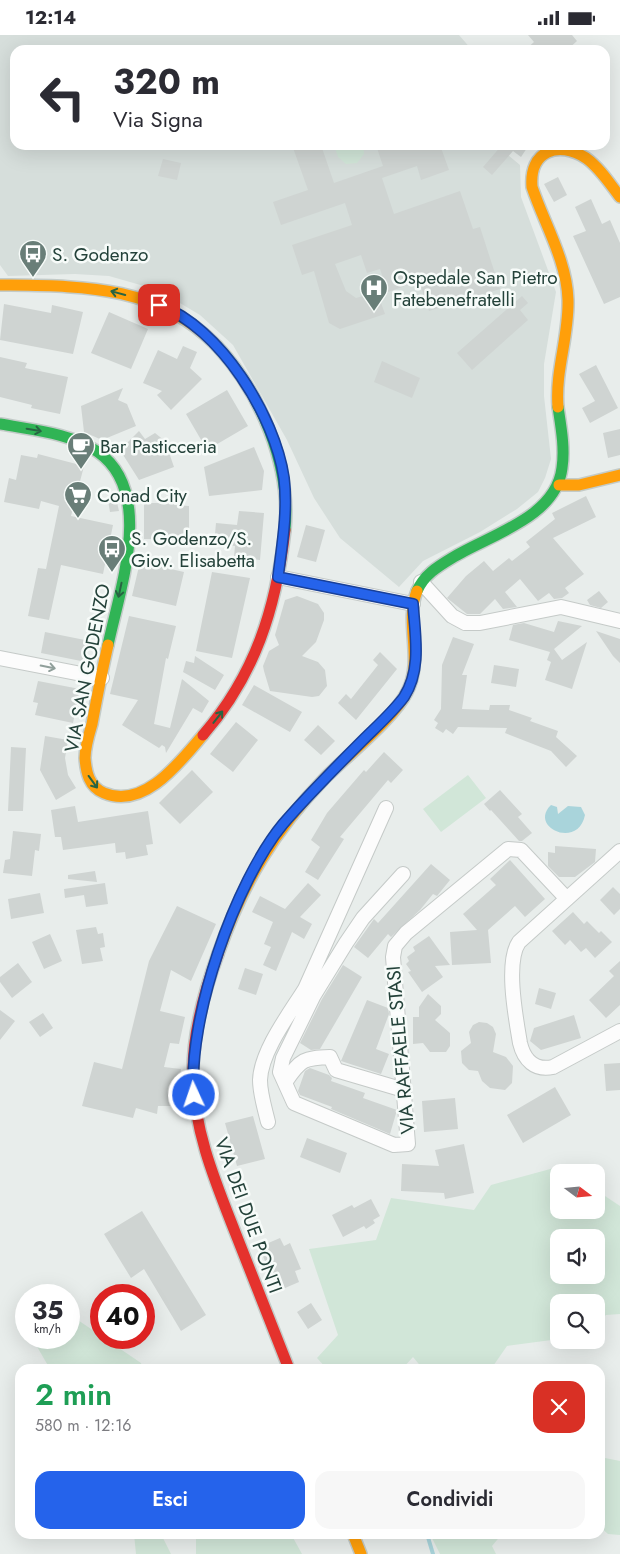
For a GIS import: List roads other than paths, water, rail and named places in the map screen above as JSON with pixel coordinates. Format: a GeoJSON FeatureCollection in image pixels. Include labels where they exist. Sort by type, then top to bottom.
{"type":"FeatureCollection","features":[{"type":"Feature","properties":{"kind":"street"},"geometry":{"type":"LineString","coordinates":[[555,150],[543,154],[532,169],[531,181],[536,200],[559,259],[568,293],[557,387],[563,450],[562,469],[558,485],[546,501],[528,516],[444,563],[421,581],[452,616],[465,623],[480,623],[561,607],[620,621]]}},
{"type":"Feature","properties":{"kind":"street"},"geometry":{"type":"LineString","coordinates":[[563,150],[573,152],[588,160],[620,197]]}},
{"type":"Feature","properties":{"kind":"street","name":"VIA SAN GODENZO"},"geometry":{"type":"LineString","coordinates":[[0,285],[87,287],[154,303],[177,314],[223,352],[252,395],[270,432],[282,466],[285,509],[278,577],[252,662],[235,694],[199,741],[153,786],[134,794],[117,796],[105,793],[88,777],[86,751],[129,542],[131,510],[127,489],[119,474],[98,451],[67,437],[0,424]]}},
{"type":"Feature","properties":{"kind":"street"},"geometry":{"type":"LineString","coordinates":[[558,485],[579,485],[620,475]]}},
{"type":"Feature","properties":{"kind":"street"},"geometry":{"type":"LineString","coordinates":[[278,577],[413,604]]}},
{"type":"Feature","properties":{"kind":"street","name":"VIA DEI DUE PONTI"},"geometry":{"type":"LineString","coordinates":[[287,1364],[204,1148],[193,1081],[195,1038],[205,996],[226,935],[246,886],[266,849],[282,825],[304,800],[396,707],[410,688],[416,659],[413,604],[421,581]]}},
{"type":"Feature","properties":{"kind":"street"},"geometry":{"type":"LineString","coordinates":[[0,658],[102,677]]}},
{"type":"Feature","properties":{"kind":"street"},"geometry":{"type":"LineString","coordinates":[[386,808],[283,1057],[280,1072],[286,1081],[297,1065],[307,1058],[330,1057],[336,1070],[404,1091]]}},
{"type":"Feature","properties":{"kind":"street","name":"VIA RAFFAELE STASI"},"geometry":{"type":"LineString","coordinates":[[286,1081],[294,1103],[394,1145],[408,1144],[393,957],[398,943],[451,895],[508,849],[521,851],[567,899]]}},
{"type":"Feature","properties":{"kind":"street"},"geometry":{"type":"LineString","coordinates":[[620,851],[523,937],[515,948],[512,970],[521,1047],[530,1063],[538,1067],[549,1067],[620,1031]]}},
{"type":"Feature","properties":{"kind":"street"},"geometry":{"type":"LineString","coordinates":[[268,1122],[260,1081],[270,1049],[363,918],[402,874]]}},
{"type":"Feature","properties":{"kind":"street"},"geometry":{"type":"LineString","coordinates":[[355,1539],[361,1554]]}},
{"type":"Feature","properties":{"kind":"water"},"geometry":{"type":"Polygon","coordinates":[[[551,805],[557,807],[558,814],[568,806],[581,807],[585,815],[581,826],[574,831],[565,833],[550,827],[546,821],[546,813],[551,805]]]}},
{"type":"Feature","properties":{"kind":"waterway"},"geometry":{"type":"LineString","coordinates":[[428,1539],[433,1554]]}},
{"type":"Feature","properties":{"kind":"place","name":"S. Godenzo"},"geometry":{"type":"Point","coordinates":[33,278]}},
{"type":"Feature","properties":{"kind":"place","name":"Ospedale San Pietro Fatebenefratelli"},"geometry":{"type":"Point","coordinates":[374,312]}},
{"type":"Feature","properties":{"kind":"place","name":"Bar Pasticceria"},"geometry":{"type":"Point","coordinates":[81,470]}},
{"type":"Feature","properties":{"kind":"place","name":"Conad City"},"geometry":{"type":"Point","coordinates":[78,519]}},
{"type":"Feature","properties":{"kind":"place","name":"S. Godenzo/S. Giov. Elisabetta"},"geometry":{"type":"Point","coordinates":[112,573]}}]}
